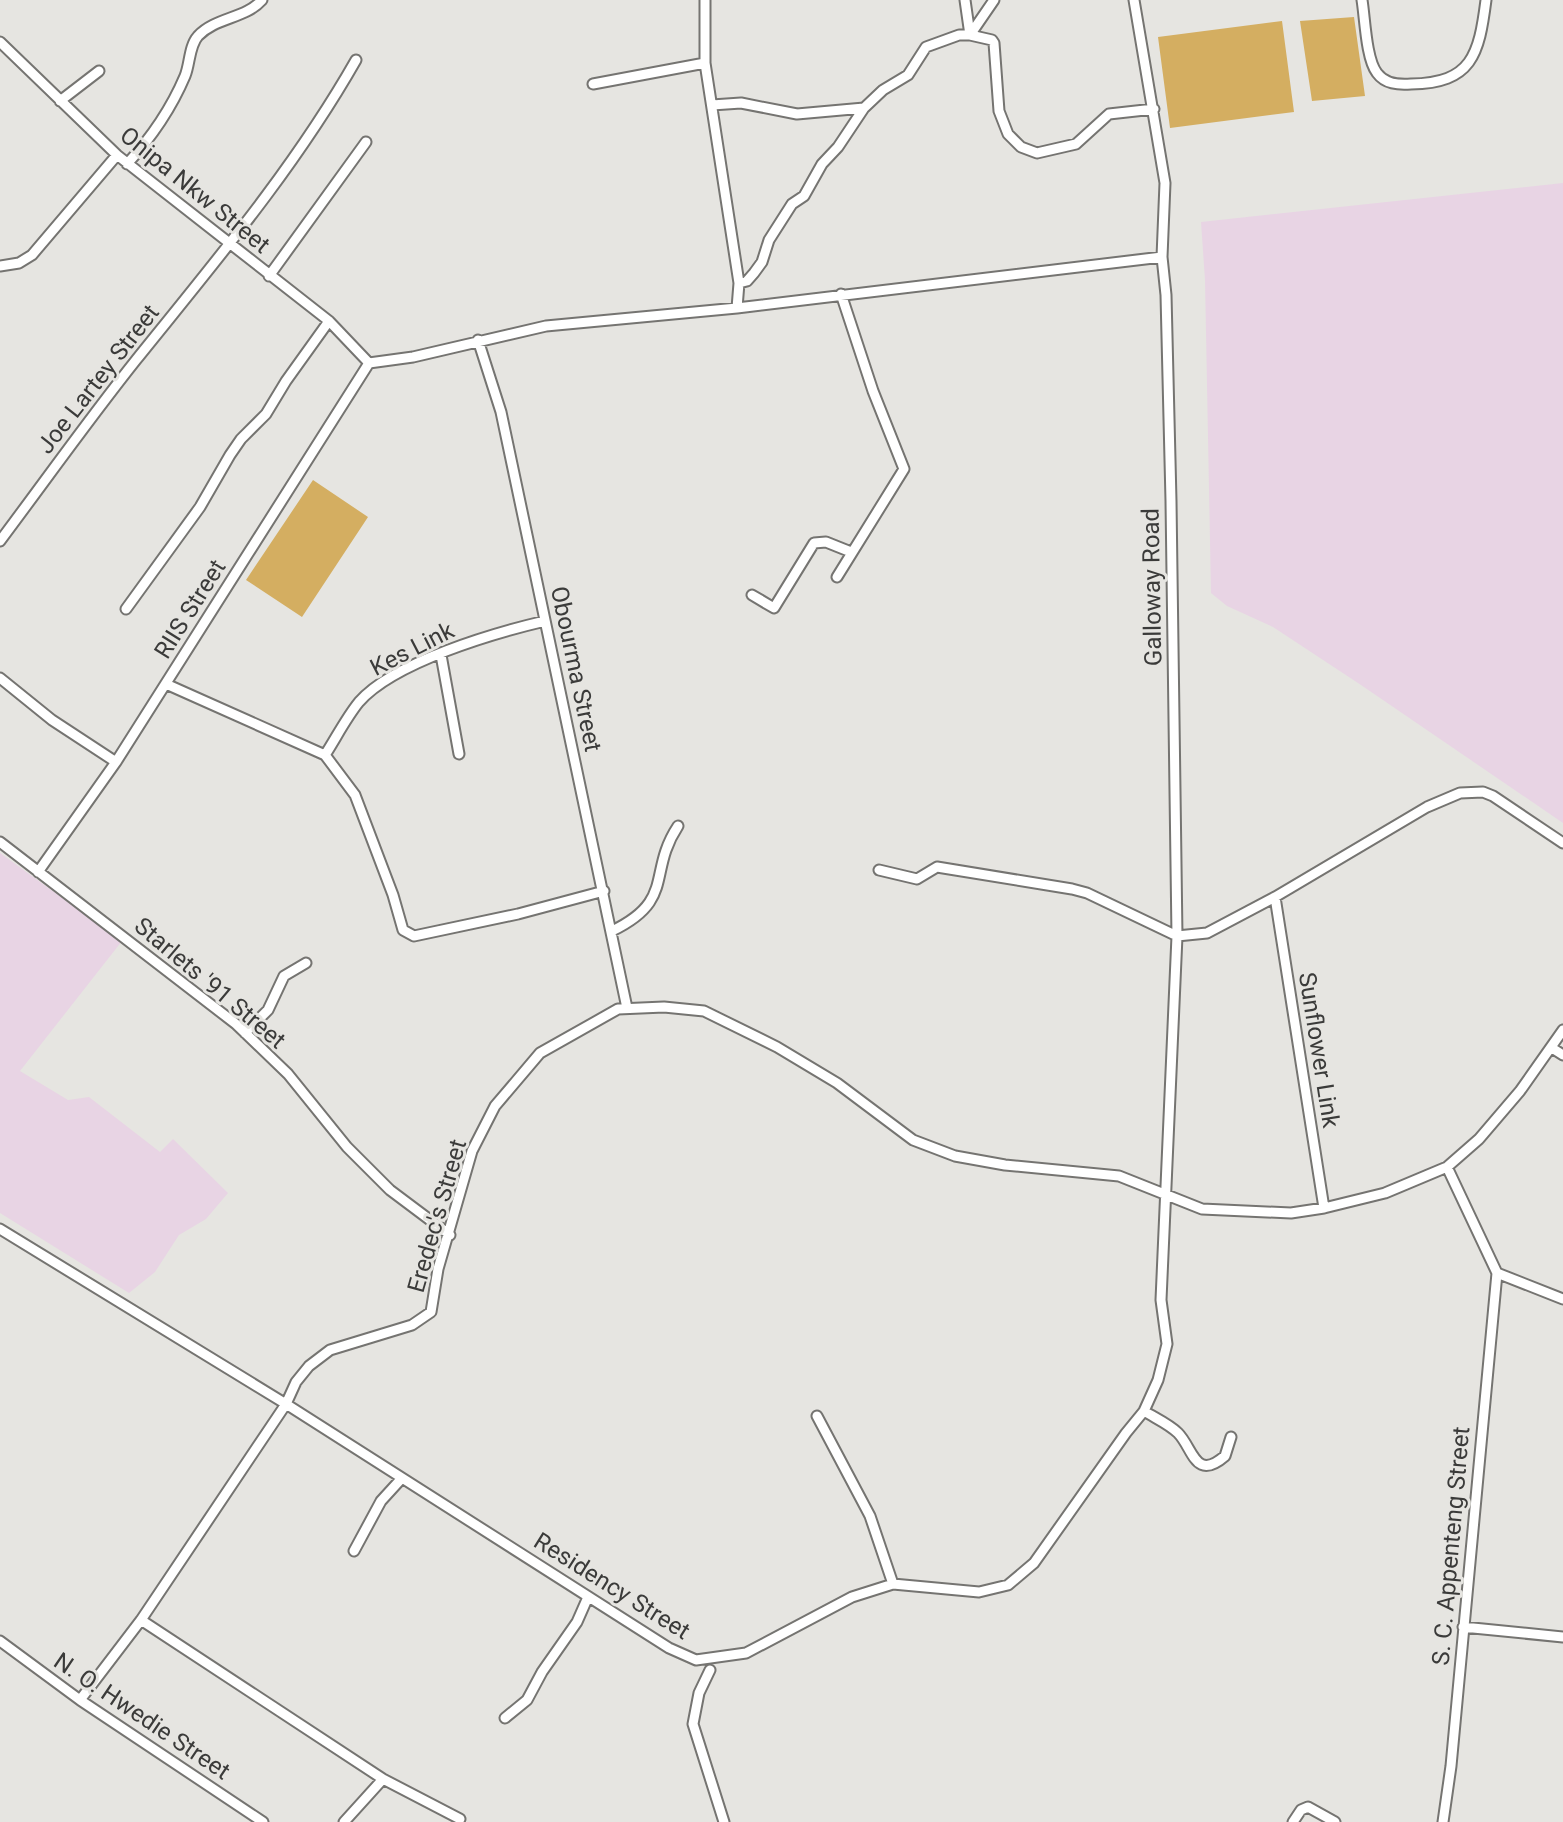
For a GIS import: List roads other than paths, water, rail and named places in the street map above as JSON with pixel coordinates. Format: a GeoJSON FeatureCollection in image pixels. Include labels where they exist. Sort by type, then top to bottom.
{"type":"FeatureCollection","features":[{"type":"Feature","properties":{"kind":"street"},"geometry":{"type":"LineString","coordinates":[[127,164],[145,145],[176,97],[198,36],[229,19],[252,11],[262,0]]}},
{"type":"Feature","properties":{"kind":"street"},"geometry":{"type":"LineString","coordinates":[[705,0],[705,63],[739,283],[737,308]]}},
{"type":"Feature","properties":{"kind":"street"},"geometry":{"type":"LineString","coordinates":[[965,0],[970,35]]}},
{"type":"Feature","properties":{"kind":"street"},"geometry":{"type":"LineString","coordinates":[[970,35],[994,0]]}},
{"type":"Feature","properties":{"kind":"street","name":"Galloway Road"},"geometry":{"type":"LineString","coordinates":[[1134,0],[1165,183],[1162,257],[1166,295],[1171,501],[1177,936],[1168,1177]]}},
{"type":"Feature","properties":{"kind":"street"},"geometry":{"type":"LineString","coordinates":[[1362,0],[1374,70],[1387,82],[1398,85],[1444,82],[1465,67],[1478,48],[1486,0]]}},
{"type":"Feature","properties":{"kind":"street"},"geometry":{"type":"LineString","coordinates":[[739,283],[747,281],[762,262],[769,240],[792,204],[804,196],[822,164],[838,147],[864,108],[883,90],[908,75],[926,47],[959,35],[992,40],[999,111],[1008,134],[1021,147],[1037,153],[1076,144],[1109,114],[1154,109]]}},
{"type":"Feature","properties":{"kind":"street","name":"Onipa Nkw Street"},"geometry":{"type":"LineString","coordinates":[[0,42],[127,164],[329,321],[369,363]]}},
{"type":"Feature","properties":{"kind":"street","name":"Joe Lartey Street"},"geometry":{"type":"LineString","coordinates":[[0,541],[134,363],[231,244],[301,148],[356,60]]}},
{"type":"Feature","properties":{"kind":"street"},"geometry":{"type":"LineString","coordinates":[[593,84],[705,63]]}},
{"type":"Feature","properties":{"kind":"street"},"geometry":{"type":"LineString","coordinates":[[60,101],[99,71]]}},
{"type":"Feature","properties":{"kind":"street"},"geometry":{"type":"LineString","coordinates":[[712,105],[741,103],[797,114],[864,108]]}},
{"type":"Feature","properties":{"kind":"street"},"geometry":{"type":"LineString","coordinates":[[269,276],[366,142]]}},
{"type":"Feature","properties":{"kind":"street"},"geometry":{"type":"LineString","coordinates":[[0,266],[19,263],[32,255],[117,155]]}},
{"type":"Feature","properties":{"kind":"street"},"geometry":{"type":"LineString","coordinates":[[369,363],[413,357],[546,326],[737,308],[1162,257]]}},
{"type":"Feature","properties":{"kind":"street"},"geometry":{"type":"LineString","coordinates":[[837,577],[904,469],[873,391],[841,294]]}},
{"type":"Feature","properties":{"kind":"street"},"geometry":{"type":"LineString","coordinates":[[126,609],[200,507],[241,439],[266,414],[329,321]]}},
{"type":"Feature","properties":{"kind":"street","name":"Obourma Street"},"geometry":{"type":"LineString","coordinates":[[478,340],[501,412],[627,1008]]}},
{"type":"Feature","properties":{"kind":"street","name":"RIIS Street"},"geometry":{"type":"LineString","coordinates":[[38,872],[116,762],[369,363]]}},
{"type":"Feature","properties":{"kind":"street"},"geometry":{"type":"LineString","coordinates":[[752,595],[774,608],[814,543],[826,542],[851,552]]}},
{"type":"Feature","properties":{"kind":"street","name":"Kes Link"},"geometry":{"type":"LineString","coordinates":[[325,755],[359,702],[379,685],[484,636],[545,621]]}},
{"type":"Feature","properties":{"kind":"street"},"geometry":{"type":"LineString","coordinates":[[441,655],[459,754]]}},
{"type":"Feature","properties":{"kind":"street"},"geometry":{"type":"LineString","coordinates":[[0,678],[52,720],[116,762]]}},
{"type":"Feature","properties":{"kind":"street"},"geometry":{"type":"LineString","coordinates":[[166,684],[325,755],[355,795],[407,934],[414,936],[518,914],[604,891]]}},
{"type":"Feature","properties":{"kind":"street"},"geometry":{"type":"LineString","coordinates":[[879,870],[917,879],[937,867],[1072,889],[1087,893],[1177,936],[1207,933],[1275,897],[1427,807],[1460,793],[1483,792],[1493,796],[1563,843]]}},
{"type":"Feature","properties":{"kind":"street"},"geometry":{"type":"LineString","coordinates":[[612,931],[639,917],[653,900],[671,836],[678,826]]}},
{"type":"Feature","properties":{"kind":"street","name":"Starlets '91 Street"},"geometry":{"type":"LineString","coordinates":[[0,842],[245,1033],[288,1074],[347,1147],[390,1190],[450,1235]]}},
{"type":"Feature","properties":{"kind":"street","name":"Sunflower Link"},"geometry":{"type":"LineString","coordinates":[[1275,897],[1324,1208]]}},
{"type":"Feature","properties":{"kind":"street"},"geometry":{"type":"LineString","coordinates":[[245,1033],[268,1010],[284,976],[306,963]]}},
{"type":"Feature","properties":{"kind":"street","name":"Eredec's Street"},"geometry":{"type":"LineString","coordinates":[[80,1700],[141,1620],[309,1366],[330,1350],[398,1331],[424,1318],[434,1304],[438,1269],[472,1151],[495,1106],[540,1053],[618,1009],[691,1008],[704,1011],[777,1047],[837,1083],[913,1140],[955,1156],[1035,1168],[1105,1173],[1131,1180],[1165,1197],[1202,1209],[1291,1213],[1385,1193],[1447,1167],[1479,1139],[1563,1030]]}},
{"type":"Feature","properties":{"kind":"street"},"geometry":{"type":"LineString","coordinates":[[1552,1048],[1563,1055]]}},
{"type":"Feature","properties":{"kind":"street"},"geometry":{"type":"LineString","coordinates":[[1447,1167],[1497,1273],[1563,1299]]}},
{"type":"Feature","properties":{"kind":"street","name":"Residency Street"},"geometry":{"type":"LineString","coordinates":[[0,1229],[286,1404],[669,1648],[696,1660],[746,1653],[852,1597],[893,1584],[979,1592],[1008,1585],[1034,1563],[1144,1411],[1158,1380],[1167,1344],[1161,1300],[1168,1177]]}},
{"type":"Feature","properties":{"kind":"street","name":"S. C. Appenteng Street"},"geometry":{"type":"LineString","coordinates":[[1443,1822],[1451,1766],[1497,1273]]}},
{"type":"Feature","properties":{"kind":"street"},"geometry":{"type":"LineString","coordinates":[[1144,1411],[1175,1430],[1191,1456],[1200,1464],[1209,1465],[1225,1456],[1231,1437]]}},
{"type":"Feature","properties":{"kind":"street"},"geometry":{"type":"LineString","coordinates":[[817,1416],[870,1516],[893,1584]]}},
{"type":"Feature","properties":{"kind":"street"},"geometry":{"type":"LineString","coordinates":[[354,1551],[381,1501],[402,1478]]}},
{"type":"Feature","properties":{"kind":"street"},"geometry":{"type":"LineString","coordinates":[[505,1718],[527,1700],[542,1672],[577,1622],[588,1597]]}},
{"type":"Feature","properties":{"kind":"street"},"geometry":{"type":"LineString","coordinates":[[141,1620],[383,1779],[460,1819]]}},
{"type":"Feature","properties":{"kind":"street"},"geometry":{"type":"LineString","coordinates":[[1463,1627],[1563,1637]]}},
{"type":"Feature","properties":{"kind":"street","name":"N. O. Hwedie Street"},"geometry":{"type":"LineString","coordinates":[[0,1641],[80,1700],[263,1822]]}},
{"type":"Feature","properties":{"kind":"street"},"geometry":{"type":"LineString","coordinates":[[710,1670],[699,1693],[693,1724],[724,1822]]}},
{"type":"Feature","properties":{"kind":"street"},"geometry":{"type":"LineString","coordinates":[[344,1822],[383,1779]]}},
{"type":"Feature","properties":{"kind":"street"},"geometry":{"type":"LineString","coordinates":[[1293,1822],[1301,1810],[1308,1807],[1335,1822]]}}]}
